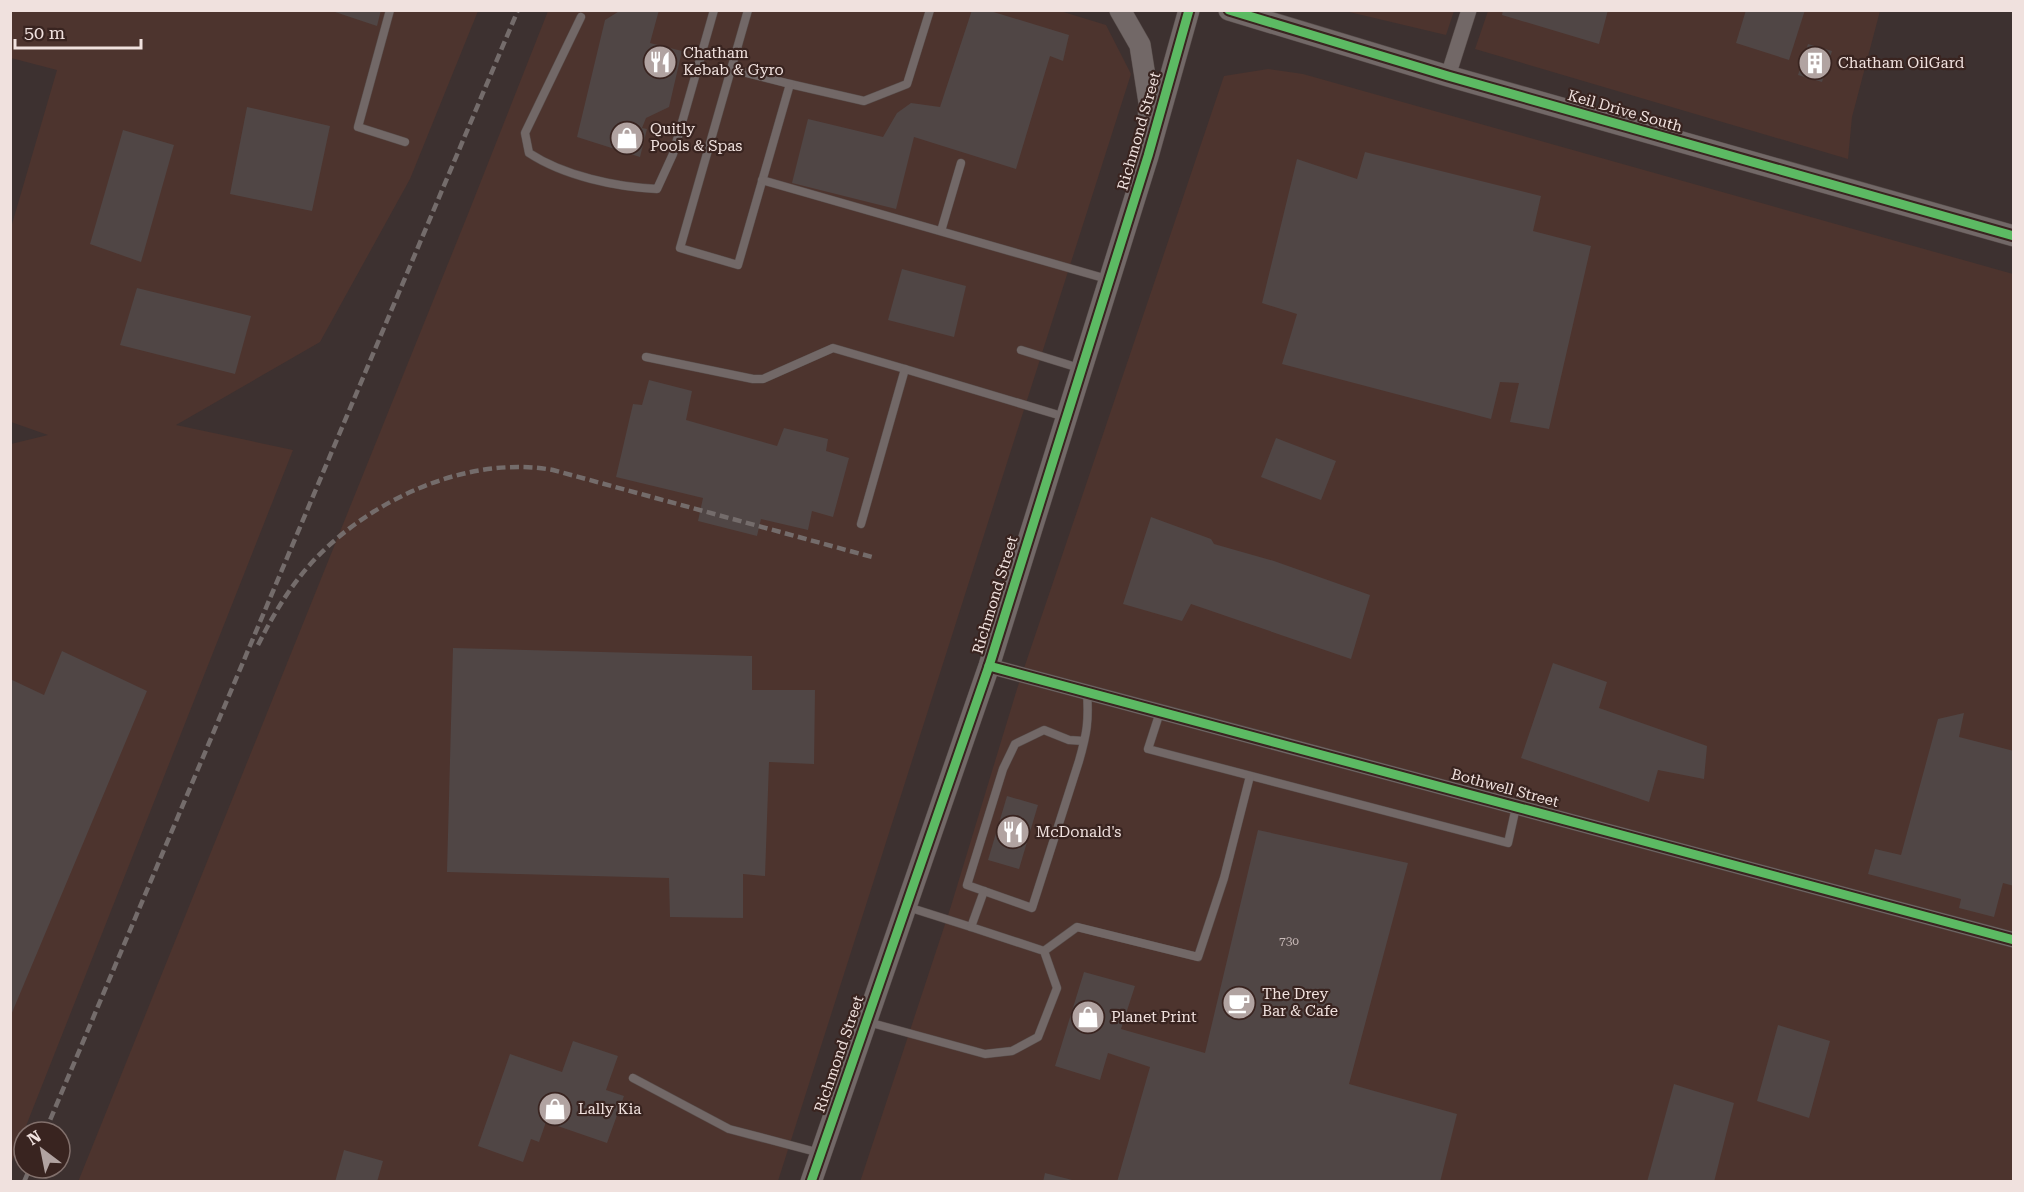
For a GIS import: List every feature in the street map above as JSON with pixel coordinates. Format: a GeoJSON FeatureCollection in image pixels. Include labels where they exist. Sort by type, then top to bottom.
{"type":"FeatureCollection","features":[{"type":"Feature","properties":{"kind":"main road"},"geometry":{"type":"LineString","coordinates":[[1120,10],[1140,45],[1149,102],[1148,156]]}},
{"type":"Feature","properties":{"kind":"main road","name":"Richmond Street"},"geometry":{"type":"LineString","coordinates":[[811,1182],[989,666],[1148,156],[1189,10]]}},
{"type":"Feature","properties":{"kind":"main road","name":"Keil Drive South"},"geometry":{"type":"LineString","coordinates":[[1229,10],[1448,76],[2013,236]]}},
{"type":"Feature","properties":{"kind":"street"},"geometry":{"type":"LineString","coordinates":[[1448,76],[1469,10]]}},
{"type":"Feature","properties":{"kind":"street","name":"Bothwell Street"},"geometry":{"type":"LineString","coordinates":[[989,666],[2013,940]]}},
{"type":"Feature","properties":{"kind":"lane"},"geometry":{"type":"LineString","coordinates":[[390,10],[358,127],[405,142]]}},
{"type":"Feature","properties":{"kind":"lane"},"geometry":{"type":"LineString","coordinates":[[581,17],[525,133],[529,153],[547,165],[630,187],[657,189],[673,154],[714,10]]}},
{"type":"Feature","properties":{"kind":"lane"},"geometry":{"type":"LineString","coordinates":[[748,10],[680,248],[738,266],[790,84]]}},
{"type":"Feature","properties":{"kind":"lane"},"geometry":{"type":"LineString","coordinates":[[731,69],[864,101],[907,84],[930,10]]}},
{"type":"Feature","properties":{"kind":"lane"},"geometry":{"type":"LineString","coordinates":[[941,231],[961,163]]}},
{"type":"Feature","properties":{"kind":"lane"},"geometry":{"type":"LineString","coordinates":[[762,180],[1109,279]]}},
{"type":"Feature","properties":{"kind":"lane"},"geometry":{"type":"LineString","coordinates":[[646,357],[753,379],[763,379],[833,348],[1065,417]]}},
{"type":"Feature","properties":{"kind":"lane"},"geometry":{"type":"LineString","coordinates":[[1021,350],[1081,369]]}},
{"type":"Feature","properties":{"kind":"lane"},"geometry":{"type":"LineString","coordinates":[[861,524],[905,369]]}},
{"type":"Feature","properties":{"kind":"lane"},"geometry":{"type":"LineString","coordinates":[[1084,741],[1069,740],[1044,730],[1015,744],[1003,770],[967,885],[1032,908],[1084,741],[1089,724],[1087,692]]}},
{"type":"Feature","properties":{"kind":"lane"},"geometry":{"type":"LineString","coordinates":[[1160,712],[1148,749],[1508,843],[1516,807]]}},
{"type":"Feature","properties":{"kind":"lane"},"geometry":{"type":"LineString","coordinates":[[1044,951],[1077,927],[1198,957],[1224,878],[1250,776]]}},
{"type":"Feature","properties":{"kind":"lane"},"geometry":{"type":"LineString","coordinates":[[971,927],[984,891]]}},
{"type":"Feature","properties":{"kind":"lane"},"geometry":{"type":"LineString","coordinates":[[906,906],[1044,951]]}},
{"type":"Feature","properties":{"kind":"lane"},"geometry":{"type":"LineString","coordinates":[[866,1022],[985,1054],[1012,1051],[1038,1037],[1057,988],[1044,951]]}},
{"type":"Feature","properties":{"kind":"lane"},"geometry":{"type":"LineString","coordinates":[[633,1078],[729,1129],[821,1154]]}},
{"type":"Feature","properties":{"kind":"shaded area"},"geometry":{"type":"Polygon","coordinates":[[[1057,10],[1106,25],[1131,74],[778,1181],[78,1182],[548,11],[1057,10]]]}},
{"type":"Feature","properties":{"kind":"shaded area"},"geometry":{"type":"Polygon","coordinates":[[[1454,10],[1446,35],[1345,11],[1454,10]]]}},
{"type":"Feature","properties":{"kind":"shaded area"},"geometry":{"type":"Polygon","coordinates":[[[11,11],[478,11],[410,179],[320,342],[176,425],[293,450],[28,1120],[12,1120],[11,1164],[11,444],[48,435],[11,422],[10,231],[57,70],[11,58],[11,11]]]}},
{"type":"Feature","properties":{"kind":"shaded area"},"geometry":{"type":"Polygon","coordinates":[[[1488,11],[1880,11],[1852,117],[1848,159],[1475,49],[1488,11]]]}},
{"type":"Feature","properties":{"kind":"shaded area"},"geometry":{"type":"Polygon","coordinates":[[[1268,69],[1303,74],[2013,274],[2013,1181],[860,1182],[951,906],[1017,689],[1224,76],[1268,69]]]}},
{"type":"Feature","properties":{"kind":"building"},"geometry":{"type":"Polygon","coordinates":[[[329,10],[381,10],[377,26],[329,10]]]}},
{"type":"Feature","properties":{"kind":"building"},"geometry":{"type":"Polygon","coordinates":[[[621,10],[659,10],[650,43],[682,51],[669,107],[646,118],[642,128],[647,129],[640,157],[577,137],[605,20],[621,10]]]}},
{"type":"Feature","properties":{"kind":"building"},"geometry":{"type":"Polygon","coordinates":[[[972,10],[987,10],[1069,35],[1063,61],[1050,56],[1016,169],[914,137],[896,209],[792,183],[808,119],[883,137],[897,113],[911,103],[940,107],[972,10]]]}},
{"type":"Feature","properties":{"kind":"building"},"geometry":{"type":"Polygon","coordinates":[[[1503,10],[1608,10],[1599,44],[1502,15],[1503,10]]]}},
{"type":"Feature","properties":{"kind":"building"},"geometry":{"type":"Polygon","coordinates":[[[1746,10],[1805,10],[1789,60],[1736,43],[1746,10]]]}},
{"type":"Feature","properties":{"kind":"building","name":"Chatham OilGard"},"geometry":{"type":"Polygon","coordinates":[[[1808,44],[1832,51],[1822,82],[1798,75],[1808,44]]]}},
{"type":"Feature","properties":{"kind":"building"},"geometry":{"type":"Polygon","coordinates":[[[247,107],[330,126],[312,211],[230,194],[247,107]]]}},
{"type":"Feature","properties":{"kind":"building"},"geometry":{"type":"Polygon","coordinates":[[[123,130],[174,145],[141,262],[90,244],[123,130]]]}},
{"type":"Feature","properties":{"kind":"building"},"geometry":{"type":"Polygon","coordinates":[[[1365,152],[1541,196],[1533,231],[1591,246],[1549,429],[1510,422],[1519,383],[1500,382],[1491,419],[1282,364],[1297,314],[1262,303],[1297,159],[1357,179],[1365,152]]]}},
{"type":"Feature","properties":{"kind":"building"},"geometry":{"type":"Polygon","coordinates":[[[902,269],[966,286],[954,337],[888,320],[902,269]]]}},
{"type":"Feature","properties":{"kind":"building"},"geometry":{"type":"Polygon","coordinates":[[[137,288],[251,316],[235,374],[120,345],[137,288]]]}},
{"type":"Feature","properties":{"kind":"building"},"geometry":{"type":"Polygon","coordinates":[[[649,380],[692,391],[686,420],[777,446],[784,428],[828,439],[826,451],[849,458],[833,517],[812,511],[808,530],[761,519],[757,536],[698,521],[703,498],[616,477],[633,404],[642,405],[649,380]]]}},
{"type":"Feature","properties":{"kind":"building"},"geometry":{"type":"Polygon","coordinates":[[[1276,438],[1336,461],[1321,500],[1261,477],[1276,438]]]}},
{"type":"Feature","properties":{"kind":"building"},"geometry":{"type":"Polygon","coordinates":[[[1151,517],[1211,539],[1214,544],[1274,561],[1370,595],[1351,659],[1191,604],[1182,621],[1123,604],[1151,517]]]}},
{"type":"Feature","properties":{"kind":"building"},"geometry":{"type":"Polygon","coordinates":[[[453,648],[752,656],[752,690],[815,690],[814,764],[769,762],[765,876],[743,874],[743,918],[670,917],[669,878],[447,872],[453,648]]]}},
{"type":"Feature","properties":{"kind":"building"},"geometry":{"type":"Polygon","coordinates":[[[62,651],[147,691],[11,1015],[10,679],[44,695],[62,651]]]}},
{"type":"Feature","properties":{"kind":"building"},"geometry":{"type":"Polygon","coordinates":[[[1553,663],[1607,682],[1599,708],[1707,746],[1704,779],[1658,770],[1649,802],[1521,758],[1553,663]]]}},
{"type":"Feature","properties":{"kind":"building"},"geometry":{"type":"Polygon","coordinates":[[[1964,713],[1959,737],[2014,751],[2014,886],[2003,883],[1994,917],[1959,908],[1961,899],[1868,874],[1875,849],[1901,855],[1938,719],[1964,713]]]}},
{"type":"Feature","properties":{"kind":"building","name":"McDonald's"},"geometry":{"type":"Polygon","coordinates":[[[1007,796],[1038,805],[1019,869],[988,860],[1007,796]]]}},
{"type":"Feature","properties":{"kind":"building"},"geometry":{"type":"Polygon","coordinates":[[[1258,830],[1408,863],[1349,1084],[1457,1114],[1440,1182],[1117,1182],[1150,1067],[1108,1053],[1100,1080],[1055,1066],[1084,972],[1135,986],[1121,1029],[1205,1053],[1258,830]]]}},
{"type":"Feature","properties":{"kind":"building"},"geometry":{"type":"Polygon","coordinates":[[[1778,1025],[1830,1041],[1809,1118],[1757,1101],[1778,1025]]]}},
{"type":"Feature","properties":{"kind":"building","name":"Lally Kia"},"geometry":{"type":"Polygon","coordinates":[[[573,1041],[618,1056],[606,1090],[624,1096],[607,1143],[546,1122],[539,1142],[531,1139],[523,1162],[478,1146],[510,1054],[562,1072],[573,1041]]]}},
{"type":"Feature","properties":{"kind":"building"},"geometry":{"type":"Polygon","coordinates":[[[1674,1084],[1734,1103],[1714,1182],[1647,1182],[1674,1084]]]}},
{"type":"Feature","properties":{"kind":"building"},"geometry":{"type":"Polygon","coordinates":[[[344,1150],[383,1161],[377,1182],[335,1182],[344,1150]]]}},
{"type":"Feature","properties":{"kind":"building"},"geometry":{"type":"Polygon","coordinates":[[[1045,1173],[1076,1181],[1076,1182],[1043,1182],[1045,1173]]]}},
{"type":"Feature","properties":{"kind":"railway"},"geometry":{"type":"LineString","coordinates":[[50,1120],[518,10]]}},
{"type":"Feature","properties":{"kind":"railway"},"geometry":{"type":"LineString","coordinates":[[258,645],[291,588],[316,558],[339,536],[394,500],[425,486],[456,475],[489,469],[521,467],[553,470],[872,557]]}},
{"type":"Feature","properties":{"kind":"cycle path"},"geometry":{"type":"LineString","coordinates":[[811,1182],[989,666],[1148,156],[1189,10]]}},
{"type":"Feature","properties":{"kind":"cycle path"},"geometry":{"type":"LineString","coordinates":[[1229,10],[1448,76],[2014,236]]}},
{"type":"Feature","properties":{"kind":"cycle path"},"geometry":{"type":"LineString","coordinates":[[989,666],[2014,940]]}},
{"type":"Feature","properties":{"kind":"place","name":"Chatham Kebab & Gyro"},"geometry":{"type":"Point","coordinates":[660,62]}},
{"type":"Feature","properties":{"kind":"place","name":"Chatham OilGard"},"geometry":{"type":"Point","coordinates":[1815,63]}},
{"type":"Feature","properties":{"kind":"place","name":"Quitly Pools & Spas"},"geometry":{"type":"Point","coordinates":[627,138]}},
{"type":"Feature","properties":{"kind":"place","name":"McDonald's"},"geometry":{"type":"Point","coordinates":[1013,832]}},
{"type":"Feature","properties":{"kind":"place","name":"The Drey Bar & Cafe"},"geometry":{"type":"Point","coordinates":[1239,1003]}},
{"type":"Feature","properties":{"kind":"place","name":"Planet Print"},"geometry":{"type":"Point","coordinates":[1088,1017]}},
{"type":"Feature","properties":{"kind":"place","name":"Lally Kia"},"geometry":{"type":"Point","coordinates":[555,1109]}}]}
